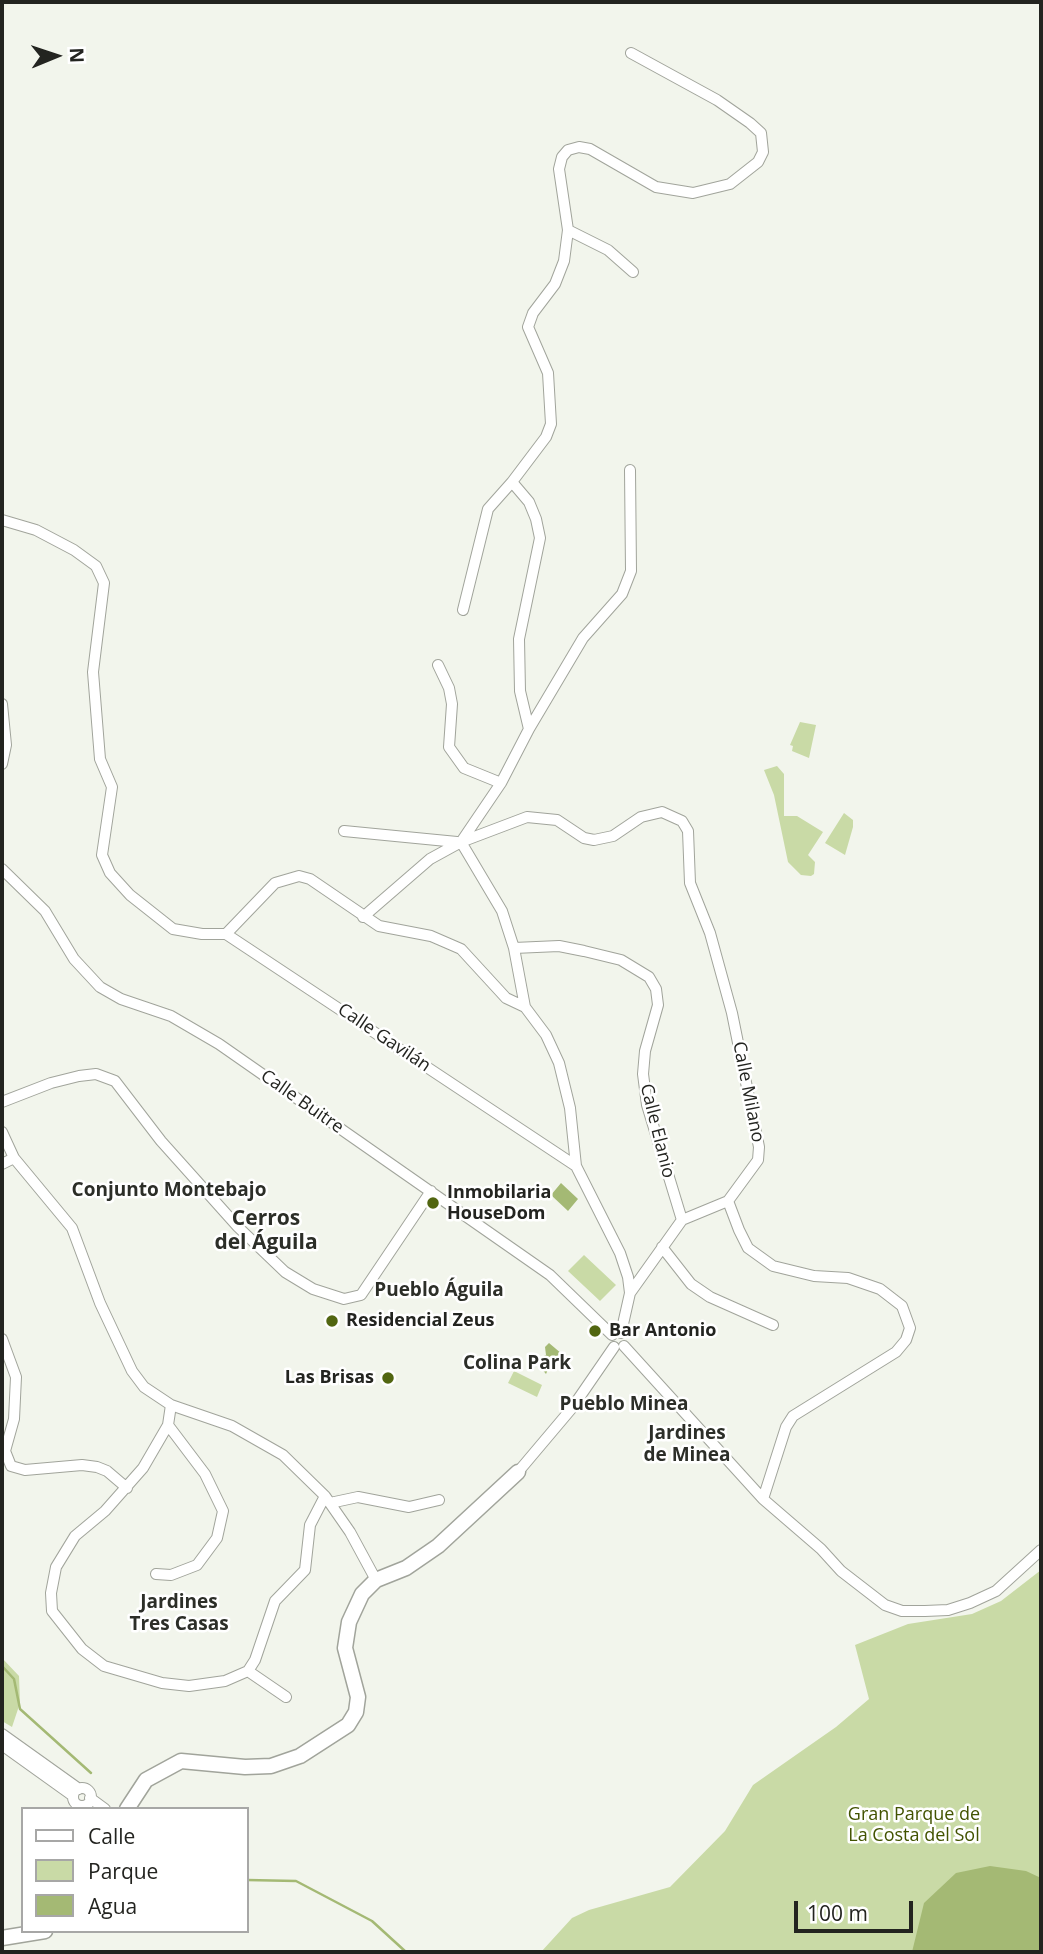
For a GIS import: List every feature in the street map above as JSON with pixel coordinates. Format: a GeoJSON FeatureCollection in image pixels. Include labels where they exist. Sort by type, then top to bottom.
{"type":"FeatureCollection","features":[{"type":"Feature","properties":{"kind":"street"},"geometry":{"type":"LineString","coordinates":[[463,610],[488,509],[546,437],[551,424],[548,373],[528,327],[533,313],[555,284],[564,261],[568,230],[559,169],[562,157],[568,150],[579,147],[590,149],[656,187],[693,193],[730,184],[758,162],[763,152],[761,133],[750,123],[717,100],[631,53]]}},
{"type":"Feature","properties":{"kind":"street"},"geometry":{"type":"LineString","coordinates":[[568,230],[608,250],[633,272]]}},
{"type":"Feature","properties":{"kind":"street"},"geometry":{"type":"LineString","coordinates":[[363,917],[430,859],[461,842],[501,783],[529,729],[583,638],[622,594],[631,571],[630,470]]}},
{"type":"Feature","properties":{"kind":"street"},"geometry":{"type":"LineString","coordinates":[[512,482],[529,502],[540,538],[519,639],[520,691],[529,729]]}},
{"type":"Feature","properties":{"kind":"street"},"geometry":{"type":"LineString","coordinates":[[2,520],[36,530],[74,550],[96,566],[104,583],[93,672],[100,759],[112,787],[102,855],[110,873],[130,895],[164,924],[186,932],[226,934],[275,883],[299,876],[310,879],[379,926],[431,936],[461,949],[506,998],[525,1007]]}},
{"type":"Feature","properties":{"kind":"street"},"geometry":{"type":"LineString","coordinates":[[438,665],[449,688],[452,704],[449,747],[464,768],[501,783]]}},
{"type":"Feature","properties":{"kind":"street"},"geometry":{"type":"LineString","coordinates":[[2,704],[5,726],[2,764]]}},
{"type":"Feature","properties":{"kind":"street","name":"Calle Milano"},"geometry":{"type":"LineString","coordinates":[[461,842],[527,817],[557,820],[584,838],[594,840],[613,835],[641,817],[662,812],[682,821],[689,843],[690,883],[710,933],[732,1013],[759,1147],[758,1160],[727,1201]]}},
{"type":"Feature","properties":{"kind":"street"},"geometry":{"type":"LineString","coordinates":[[344,831],[430,842],[461,842]]}},
{"type":"Feature","properties":{"kind":"street"},"geometry":{"type":"LineString","coordinates":[[461,842],[502,911],[514,948],[525,1007],[546,1035],[559,1063],[570,1108],[576,1166],[620,1252],[630,1293]]}},
{"type":"Feature","properties":{"kind":"street","name":"Calle Buitre"},"geometry":{"type":"LineString","coordinates":[[2,869],[36,900],[88,977],[100,987],[121,999],[171,1016],[194,1028],[550,1275],[616,1334]]}},
{"type":"Feature","properties":{"kind":"street","name":"Calle Gavilán"},"geometry":{"type":"LineString","coordinates":[[226,934],[576,1166]]}},
{"type":"Feature","properties":{"kind":"street","name":"Calle Elanio"},"geometry":{"type":"LineString","coordinates":[[514,948],[559,946],[584,951],[621,960],[649,977],[656,989],[658,1005],[656,1023],[645,1051],[646,1095],[662,1160],[682,1220]]}},
{"type":"Feature","properties":{"kind":"street"},"geometry":{"type":"LineString","coordinates":[[2,1102],[51,1083],[79,1076],[96,1074],[114,1081],[162,1140],[248,1236],[285,1272],[313,1289],[344,1298],[361,1295],[431,1191]]}},
{"type":"Feature","properties":{"kind":"street"},"geometry":{"type":"LineString","coordinates":[[2,1132],[14,1158],[72,1228],[100,1303],[132,1371],[144,1387],[171,1405],[232,1426],[261,1440],[306,1474],[328,1499],[376,1580]]}},
{"type":"Feature","properties":{"kind":"street"},"geometry":{"type":"LineString","coordinates":[[2,1164],[14,1158]]}},
{"type":"Feature","properties":{"kind":"street"},"geometry":{"type":"LineString","coordinates":[[763,1499],[786,1427],[793,1416],[803,1406],[896,1352],[906,1340],[910,1328],[902,1306],[892,1296],[866,1282],[794,1273],[759,1259],[748,1248],[727,1201],[682,1220],[630,1293],[616,1334],[610,1343],[619,1347],[763,1499],[868,1594],[902,1611],[948,1610],[979,1599],[996,1591],[1041,1550]]}},
{"type":"Feature","properties":{"kind":"street"},"geometry":{"type":"LineString","coordinates":[[662,1247],[691,1284],[709,1297],[774,1325]]}},
{"type":"Feature","properties":{"kind":"street"},"geometry":{"type":"LineString","coordinates":[[2,1339],[16,1377],[18,1395],[5,1451],[11,1466],[25,1470],[82,1465],[97,1467],[107,1471],[127,1488]]}},
{"type":"Feature","properties":{"kind":"street"},"geometry":{"type":"LineString","coordinates":[[128,1807],[146,1780],[181,1760],[245,1768],[271,1766],[300,1756],[348,1725],[356,1712],[358,1697],[345,1648],[349,1622],[362,1594],[376,1580],[406,1568],[439,1546],[518,1472],[619,1347]]}},
{"type":"Feature","properties":{"kind":"street"},"geometry":{"type":"LineString","coordinates":[[171,1405],[168,1425],[143,1468],[127,1488],[66,1548],[56,1567],[51,1593],[52,1611],[82,1649],[104,1666],[130,1675],[189,1686],[225,1681],[248,1671],[255,1660],[275,1601],[305,1570],[310,1525],[328,1499]]}},
{"type":"Feature","properties":{"kind":"street"},"geometry":{"type":"LineString","coordinates":[[156,1574],[171,1575],[197,1565],[217,1538],[223,1511],[205,1474],[168,1425]]}},
{"type":"Feature","properties":{"kind":"street"},"geometry":{"type":"LineString","coordinates":[[328,1499],[358,1497],[409,1507],[439,1500]]}},
{"type":"Feature","properties":{"kind":"street"},"geometry":{"type":"LineString","coordinates":[[248,1671],[286,1696]]}},
{"type":"Feature","properties":{"kind":"street"},"geometry":{"type":"LineString","coordinates":[[2,1734],[76,1792]]}},
{"type":"Feature","properties":{"kind":"street"},"geometry":{"type":"LineString","coordinates":[[2,1745],[76,1792],[87,1790],[88,1804],[76,1804],[76,1792]]}},
{"type":"Feature","properties":{"kind":"street"},"geometry":{"type":"LineString","coordinates":[[2,1938],[33,1933]]}},
{"type":"Feature","properties":{"kind":"green space"},"geometry":{"type":"Polygon","coordinates":[[[800,722],[816,725],[809,758],[792,751],[793,746],[790,745],[800,722]]]}},
{"type":"Feature","properties":{"kind":"green space"},"geometry":{"type":"Polygon","coordinates":[[[777,766],[784,774],[784,816],[797,816],[823,832],[808,855],[815,862],[814,874],[811,876],[801,875],[788,862],[774,795],[764,770],[777,766]]]}},
{"type":"Feature","properties":{"kind":"green space"},"geometry":{"type":"Polygon","coordinates":[[[844,813],[853,820],[845,855],[825,843],[844,813]]]}},
{"type":"Feature","properties":{"kind":"green space"},"geometry":{"type":"Polygon","coordinates":[[[584,1255],[616,1285],[600,1301],[568,1271],[584,1255]]]}},
{"type":"Feature","properties":{"kind":"green space"},"geometry":{"type":"Polygon","coordinates":[[[514,1371],[542,1385],[537,1397],[508,1383],[514,1371]]]}},
{"type":"Feature","properties":{"kind":"green space","name":"Gran Parque de La Costa del Sol"},"geometry":{"type":"Polygon","coordinates":[[[1041,1570],[1041,1952],[541,1952],[572,1918],[589,1910],[670,1887],[725,1831],[753,1785],[836,1727],[869,1699],[855,1645],[908,1624],[972,1614],[1001,1601],[1041,1570]]]}},
{"type":"Feature","properties":{"kind":"green space"},"geometry":{"type":"Polygon","coordinates":[[[2,1658],[19,1676],[20,1703],[12,1727],[2,1721],[2,1658]]]}},
{"type":"Feature","properties":{"kind":"water"},"geometry":{"type":"Polygon","coordinates":[[[561,1183],[578,1199],[568,1211],[551,1195],[561,1183]]]}},
{"type":"Feature","properties":{"kind":"water"},"geometry":{"type":"Polygon","coordinates":[[[549,1343],[562,1354],[558,1360],[553,1358],[546,1374],[534,1360],[546,1355],[545,1347],[549,1343]]]}},
{"type":"Feature","properties":{"kind":"water"},"geometry":{"type":"Polygon","coordinates":[[[990,1866],[1026,1871],[1041,1878],[1041,1952],[912,1952],[924,1903],[956,1873],[990,1866]]]}},
{"type":"Feature","properties":{"kind":"waterway"},"geometry":{"type":"LineString","coordinates":[[2,1666],[14,1679],[20,1709],[91,1773]]}},
{"type":"Feature","properties":{"kind":"waterway"},"geometry":{"type":"LineString","coordinates":[[248,1880],[296,1881],[372,1921],[406,1952]]}},
{"type":"Feature","properties":{"kind":"place","name":"Inmobilaria HouseDom"},"geometry":{"type":"Point","coordinates":[433,1203]}},
{"type":"Feature","properties":{"kind":"place","name":"Residencial Zeus"},"geometry":{"type":"Point","coordinates":[332,1321]}},
{"type":"Feature","properties":{"kind":"place","name":"Bar Antonio"},"geometry":{"type":"Point","coordinates":[595,1331]}},
{"type":"Feature","properties":{"kind":"place","name":"Las Brisas"},"geometry":{"type":"Point","coordinates":[388,1378]}},
{"type":"Feature","properties":{"kind":"district","name":"Conjunto Montebajo"},"geometry":{"type":"Point","coordinates":[169,1191]}},
{"type":"Feature","properties":{"kind":"district","name":"Cerros del Águila"},"geometry":{"type":"Point","coordinates":[266,1231]}},
{"type":"Feature","properties":{"kind":"district","name":"Pueblo Águila"},"geometry":{"type":"Point","coordinates":[439,1291]}},
{"type":"Feature","properties":{"kind":"district","name":"Colina Park"},"geometry":{"type":"Point","coordinates":[517,1364]}},
{"type":"Feature","properties":{"kind":"district","name":"Pueblo Minea"},"geometry":{"type":"Point","coordinates":[624,1405]}},
{"type":"Feature","properties":{"kind":"district","name":"Jardines de Minea"},"geometry":{"type":"Point","coordinates":[687,1445]}},
{"type":"Feature","properties":{"kind":"district","name":"Jardines Tres Casas"},"geometry":{"type":"Point","coordinates":[179,1614]}}]}
